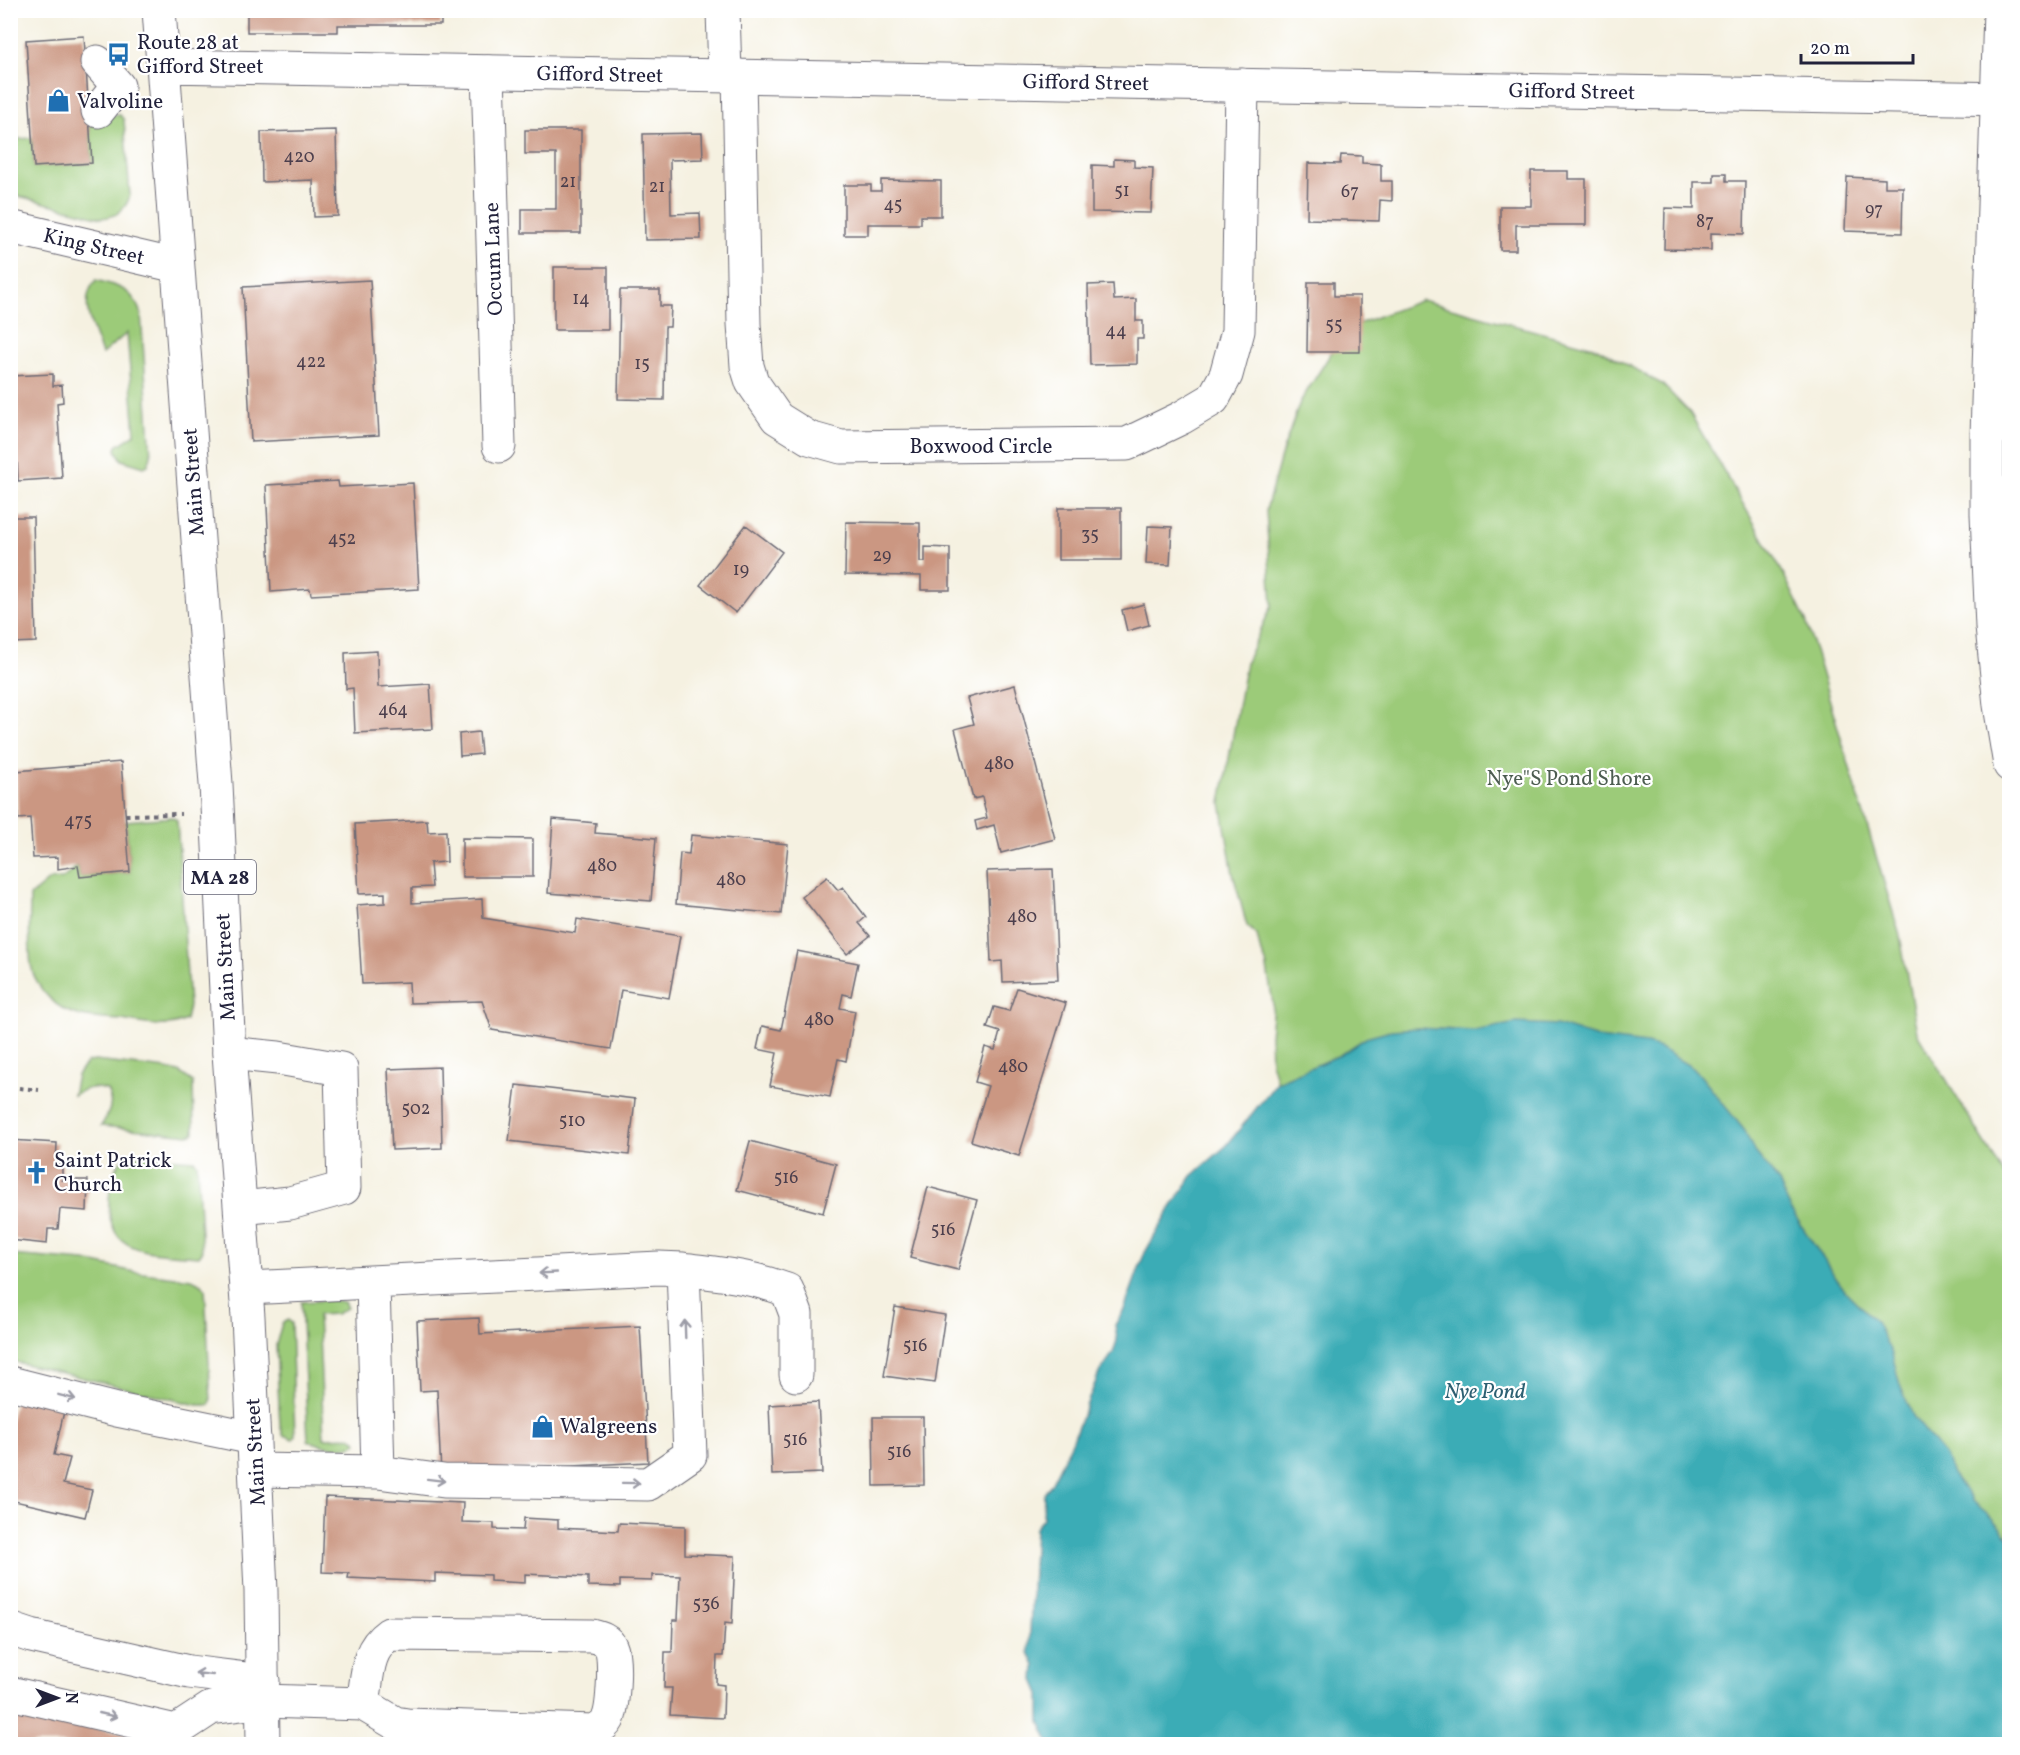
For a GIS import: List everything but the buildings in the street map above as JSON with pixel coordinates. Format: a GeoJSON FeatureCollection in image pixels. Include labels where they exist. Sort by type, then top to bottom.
{"type":"FeatureCollection","features":[{"type":"Feature","properties":{"kind":"main road","name":"Main Street"},"geometry":{"type":"LineString","coordinates":[[159,10],[216,784],[229,1053],[241,1208],[256,1470],[263,1744]]}},
{"type":"Feature","properties":{"kind":"main road","name":"Boxwood Circle"},"geometry":{"type":"LineString","coordinates":[[723,10],[732,76],[747,366],[752,382],[777,418],[809,438],[841,447],[1128,444],[1181,418],[1213,399],[1226,375],[1238,331],[1242,85]]}},
{"type":"Feature","properties":{"kind":"main road"},"geometry":{"type":"LineString","coordinates":[[2000,10],[2003,99],[1987,436],[1987,514],[1992,627],[2000,705],[2010,765]]}},
{"type":"Feature","properties":{"kind":"main road","name":"Gifford Street"},"geometry":{"type":"LineString","coordinates":[[163,66],[2003,99]]}},
{"type":"Feature","properties":{"kind":"main road","name":"Occum Lane"},"geometry":{"type":"LineString","coordinates":[[488,72],[499,446]]}},
{"type":"Feature","properties":{"kind":"main road","name":"King Street"},"geometry":{"type":"LineString","coordinates":[[10,227],[177,266]]}},
{"type":"Feature","properties":{"kind":"main road"},"geometry":{"type":"LineString","coordinates":[[229,1053],[278,1058],[341,1069],[344,1188],[290,1203],[241,1208]]}},
{"type":"Feature","properties":{"kind":"main road"},"geometry":{"type":"LineString","coordinates":[[246,1288],[659,1268],[732,1274],[765,1281],[787,1290],[796,1314],[796,1375]]}},
{"type":"Feature","properties":{"kind":"main road"},"geometry":{"type":"LineString","coordinates":[[256,1470],[378,1472],[444,1481],[648,1484],[690,1455],[683,1269]]}},
{"type":"Feature","properties":{"kind":"main road"},"geometry":{"type":"LineString","coordinates":[[373,1283],[378,1472]]}},
{"type":"Feature","properties":{"kind":"main road"},"geometry":{"type":"LineString","coordinates":[[10,1383],[117,1410],[254,1438]]}},
{"type":"Feature","properties":{"kind":"main road"},"geometry":{"type":"LineString","coordinates":[[10,1629],[263,1691],[363,1704],[395,1723],[407,1725],[594,1731],[601,1728],[608,1719],[612,1704],[613,1656],[611,1647],[605,1640],[592,1636],[389,1634],[378,1642],[372,1652],[363,1704]]}},
{"type":"Feature","properties":{"kind":"main road"},"geometry":{"type":"LineString","coordinates":[[10,1693],[176,1731],[211,1708],[263,1691]]}},
{"type":"Feature","properties":{"kind":"path"},"geometry":{"type":"LineString","coordinates":[[125,815],[180,814]]}},
{"type":"Feature","properties":{"kind":"path"},"geometry":{"type":"LineString","coordinates":[[10,1087],[39,1090]]}},
{"type":"Feature","properties":{"kind":"green space"},"geometry":{"type":"Polygon","coordinates":[[[120,115],[124,120],[130,196],[119,212],[101,218],[11,194],[10,127],[17,126],[17,139],[32,138],[34,167],[92,163],[89,116],[120,115]]]}},
{"type":"Feature","properties":{"kind":"green space"},"geometry":{"type":"Polygon","coordinates":[[[96,280],[124,290],[134,299],[141,314],[151,456],[148,465],[144,467],[122,460],[116,450],[117,446],[135,434],[127,333],[102,354],[87,307],[90,288],[96,280]]]}},
{"type":"Feature","properties":{"kind":"green space","name":"Nye\"S Pond Shore"},"geometry":{"type":"Polygon","coordinates":[[[1422,300],[1597,348],[1662,384],[1690,413],[1782,571],[1806,621],[1900,936],[1917,1033],[2009,1182],[2009,1744],[1460,1030],[1438,1029],[1365,1039],[1340,1055],[1277,1082],[1271,1062],[1270,1036],[1273,1004],[1266,962],[1257,935],[1247,926],[1233,874],[1221,803],[1246,662],[1272,605],[1266,510],[1281,456],[1300,402],[1347,328],[1422,300]]]}},
{"type":"Feature","properties":{"kind":"green space"},"geometry":{"type":"Polygon","coordinates":[[[172,817],[177,820],[189,1006],[186,1020],[171,1025],[154,1025],[86,1017],[64,1009],[49,998],[33,974],[30,948],[30,896],[49,880],[62,879],[78,866],[80,877],[130,872],[126,821],[172,817]]]}},
{"type":"Feature","properties":{"kind":"green space"},"geometry":{"type":"Polygon","coordinates":[[[87,1062],[167,1069],[179,1072],[193,1082],[194,1133],[189,1135],[101,1126],[110,1104],[107,1090],[90,1088],[73,1095],[77,1075],[87,1062]]]}},
{"type":"Feature","properties":{"kind":"green space"},"geometry":{"type":"Polygon","coordinates":[[[129,1155],[194,1160],[197,1163],[202,1252],[199,1256],[146,1251],[132,1247],[121,1239],[113,1228],[109,1212],[112,1180],[117,1165],[129,1155]]]}},
{"type":"Feature","properties":{"kind":"green space"},"geometry":{"type":"Polygon","coordinates":[[[11,1255],[85,1261],[135,1272],[192,1279],[202,1284],[205,1288],[211,1402],[209,1405],[197,1405],[11,1361],[11,1255]]]}},
{"type":"Feature","properties":{"kind":"green space"},"geometry":{"type":"Polygon","coordinates":[[[331,1300],[344,1302],[347,1308],[336,1314],[318,1315],[324,1438],[350,1437],[356,1440],[357,1443],[346,1447],[325,1446],[308,1440],[301,1302],[331,1300]]]}},
{"type":"Feature","properties":{"kind":"green space"},"geometry":{"type":"Polygon","coordinates":[[[288,1320],[291,1323],[295,1436],[293,1439],[283,1435],[280,1425],[276,1345],[282,1323],[288,1320]]]}},
{"type":"Feature","properties":{"kind":"water","name":"Nye Pond"},"geometry":{"type":"Polygon","coordinates":[[[1516,1023],[1557,1025],[1598,1038],[1647,1044],[1660,1048],[1696,1070],[1745,1131],[1753,1149],[1779,1182],[1791,1210],[1846,1292],[1876,1322],[1892,1354],[1900,1385],[1913,1416],[1945,1456],[1952,1474],[1974,1502],[2009,1537],[2009,1744],[1050,1744],[1040,1722],[1040,1694],[1034,1680],[1035,1666],[1029,1652],[1035,1528],[1043,1518],[1044,1494],[1072,1442],[1099,1373],[1113,1353],[1117,1340],[1115,1325],[1124,1310],[1144,1254],[1172,1206],[1192,1176],[1227,1145],[1277,1082],[1340,1055],[1369,1036],[1391,1030],[1418,1028],[1474,1031],[1516,1023]]]}},
{"type":"Feature","properties":{"kind":"place","name":"Route 28 at Gifford Street"},"geometry":{"type":"Point","coordinates":[119,54]}},
{"type":"Feature","properties":{"kind":"place","name":"Valvoline"},"geometry":{"type":"Point","coordinates":[59,101]}},
{"type":"Feature","properties":{"kind":"place","name":"Saint Patrick Church"},"geometry":{"type":"Point","coordinates":[36,1172]}},
{"type":"Feature","properties":{"kind":"place","name":"Walgreens"},"geometry":{"type":"Point","coordinates":[542,1426]}}]}
